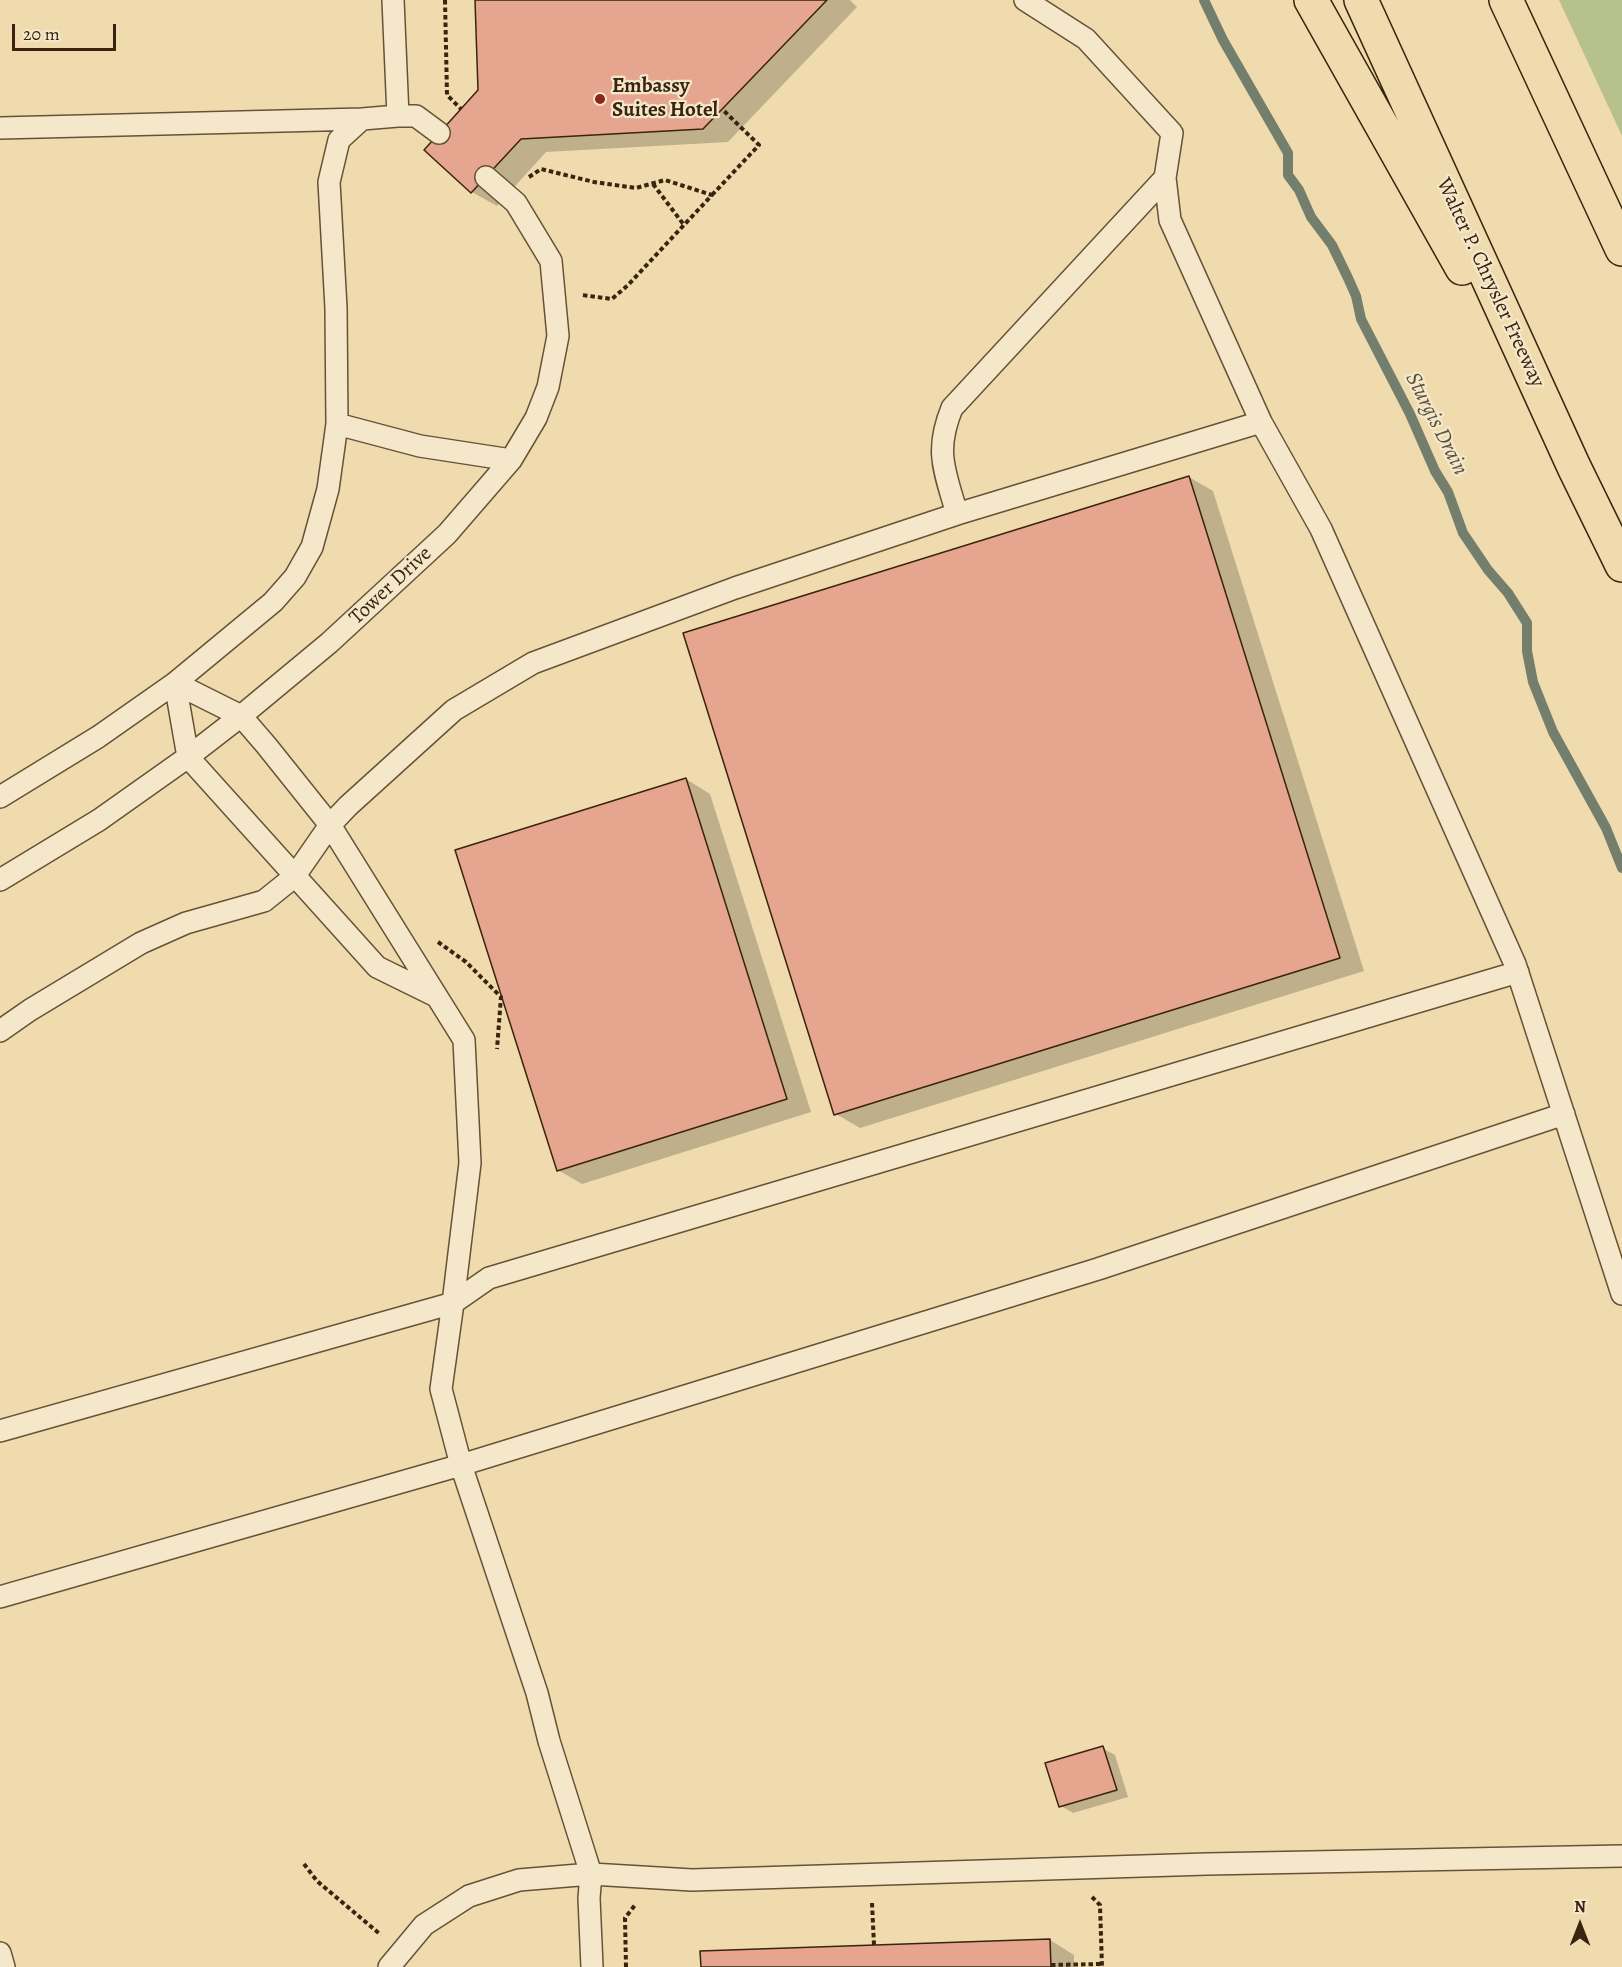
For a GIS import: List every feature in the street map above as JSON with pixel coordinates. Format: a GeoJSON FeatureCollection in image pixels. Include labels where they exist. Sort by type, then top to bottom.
{"type":"FeatureCollection","features":[{"type":"Feature","properties":{"kind":"highway"},"geometry":{"type":"LineString","coordinates":[[1311,0],[1574,467]]}},
{"type":"Feature","properties":{"kind":"highway","name":"Walter P. Chrysler Freeway"},"geometry":{"type":"LineString","coordinates":[[1361,0],[1574,467],[1622,565]]}},
{"type":"Feature","properties":{"kind":"highway"},"geometry":{"type":"LineString","coordinates":[[1506,0],[1622,249]]}},
{"type":"Feature","properties":{"kind":"lane"},"geometry":{"type":"LineString","coordinates":[[393,0],[398,116]]}},
{"type":"Feature","properties":{"kind":"lane"},"geometry":{"type":"LineString","coordinates":[[1025,0],[1086,39],[1172,133],[1165,178],[1170,220],[1261,422],[1321,529],[1518,972],[1622,1294]]}},
{"type":"Feature","properties":{"kind":"lane"},"geometry":{"type":"LineString","coordinates":[[0,128],[362,120],[416,116],[439,133]]}},
{"type":"Feature","properties":{"kind":"lane"},"geometry":{"type":"LineString","coordinates":[[0,797],[98,737],[175,683],[273,602],[295,577],[312,547],[328,489],[337,424],[336,309],[329,183],[339,140],[362,120]]}},
{"type":"Feature","properties":{"kind":"lane","name":"Tower Drive"},"geometry":{"type":"LineString","coordinates":[[0,880],[99,820],[241,716],[329,643],[447,534],[511,460],[540,407],[548,387],[558,336],[551,261],[516,203],[486,177]]}},
{"type":"Feature","properties":{"kind":"lane"},"geometry":{"type":"LineString","coordinates":[[957,514],[942,457],[942,441],[952,408],[1165,178]]}},
{"type":"Feature","properties":{"kind":"lane"},"geometry":{"type":"LineString","coordinates":[[0,1031],[30,1010],[141,943],[186,923],[264,901],[294,877],[330,825],[348,806],[454,710],[533,663],[735,588],[957,514],[1261,422]]}},
{"type":"Feature","properties":{"kind":"lane"},"geometry":{"type":"LineString","coordinates":[[337,424],[420,446],[511,460]]}},
{"type":"Feature","properties":{"kind":"lane"},"geometry":{"type":"LineString","coordinates":[[175,683],[241,716],[330,825],[464,1040],[470,1163],[441,1389],[461,1465],[537,1693],[549,1741],[591,1874],[589,1898],[592,1967]]}},
{"type":"Feature","properties":{"kind":"lane"},"geometry":{"type":"LineString","coordinates":[[175,683],[188,757],[377,967],[436,996]]}},
{"type":"Feature","properties":{"kind":"lane"},"geometry":{"type":"LineString","coordinates":[[0,1431],[453,1303],[489,1278],[1518,972]]}},
{"type":"Feature","properties":{"kind":"lane"},"geometry":{"type":"LineString","coordinates":[[0,1597],[461,1465],[1167,1247],[1564,1114]]}},
{"type":"Feature","properties":{"kind":"lane"},"geometry":{"type":"LineString","coordinates":[[389,1967],[424,1925],[469,1896],[519,1880],[591,1874],[692,1880],[1218,1864],[1622,1856]]}},
{"type":"Feature","properties":{"kind":"lane"},"geometry":{"type":"LineString","coordinates":[[0,1953],[4,1967]]}},
{"type":"Feature","properties":{"kind":"path"},"geometry":{"type":"LineString","coordinates":[[445,0],[447,95],[461,109]]}},
{"type":"Feature","properties":{"kind":"path"},"geometry":{"type":"LineString","coordinates":[[580,295],[612,299],[628,285],[759,145],[722,108]]}},
{"type":"Feature","properties":{"kind":"path"},"geometry":{"type":"LineString","coordinates":[[524,180],[541,169],[594,183],[636,188],[665,180],[712,195]]}},
{"type":"Feature","properties":{"kind":"path"},"geometry":{"type":"LineString","coordinates":[[653,184],[684,225]]}},
{"type":"Feature","properties":{"kind":"path"},"geometry":{"type":"LineString","coordinates":[[436,941],[466,962],[501,997],[497,1049]]}},
{"type":"Feature","properties":{"kind":"path"},"geometry":{"type":"LineString","coordinates":[[304,1864],[317,1881],[386,1939]]}},
{"type":"Feature","properties":{"kind":"path"},"geometry":{"type":"LineString","coordinates":[[872,1901],[874,1945]]}},
{"type":"Feature","properties":{"kind":"path"},"geometry":{"type":"LineString","coordinates":[[1051,1965],[1102,1964]]}},
{"type":"Feature","properties":{"kind":"green space"},"geometry":{"type":"Polygon","coordinates":[[[1559,0],[1622,0],[1622,136],[1559,0]]]}},
{"type":"Feature","properties":{"kind":"building","name":"Embassy Suites Hotel"},"geometry":{"type":"Polygon","coordinates":[[[475,0],[827,0],[703,129],[521,139],[471,193],[424,150],[478,90],[475,0]]]}},
{"type":"Feature","properties":{"kind":"building"},"geometry":{"type":"Polygon","coordinates":[[[1189,476],[1340,958],[834,1115],[683,633],[1189,476]]]}},
{"type":"Feature","properties":{"kind":"building"},"geometry":{"type":"Polygon","coordinates":[[[686,778],[787,1099],[557,1171],[455,850],[686,778]]]}},
{"type":"Feature","properties":{"kind":"building"},"geometry":{"type":"Polygon","coordinates":[[[1103,1746],[1117,1790],[1059,1807],[1045,1763],[1103,1746]]]}},
{"type":"Feature","properties":{"kind":"building"},"geometry":{"type":"Polygon","coordinates":[[[1050,1939],[1051,1967],[701,1967],[700,1951],[1050,1939]]]}},
{"type":"Feature","properties":{"kind":"waterway","name":"Sturgis Drain"},"geometry":{"type":"LineString","coordinates":[[1204,0],[1223,40],[1288,153],[1288,175],[1299,190],[1311,217],[1332,245],[1356,296],[1361,319],[1410,414],[1435,471],[1448,492],[1463,533],[1488,570],[1508,593],[1527,623],[1527,651],[1533,682],[1553,732],[1606,828],[1622,868]]}},
{"type":"Feature","properties":{"kind":"place","name":"Embassy Suites Hotel"},"geometry":{"type":"Point","coordinates":[600,99]}}]}
